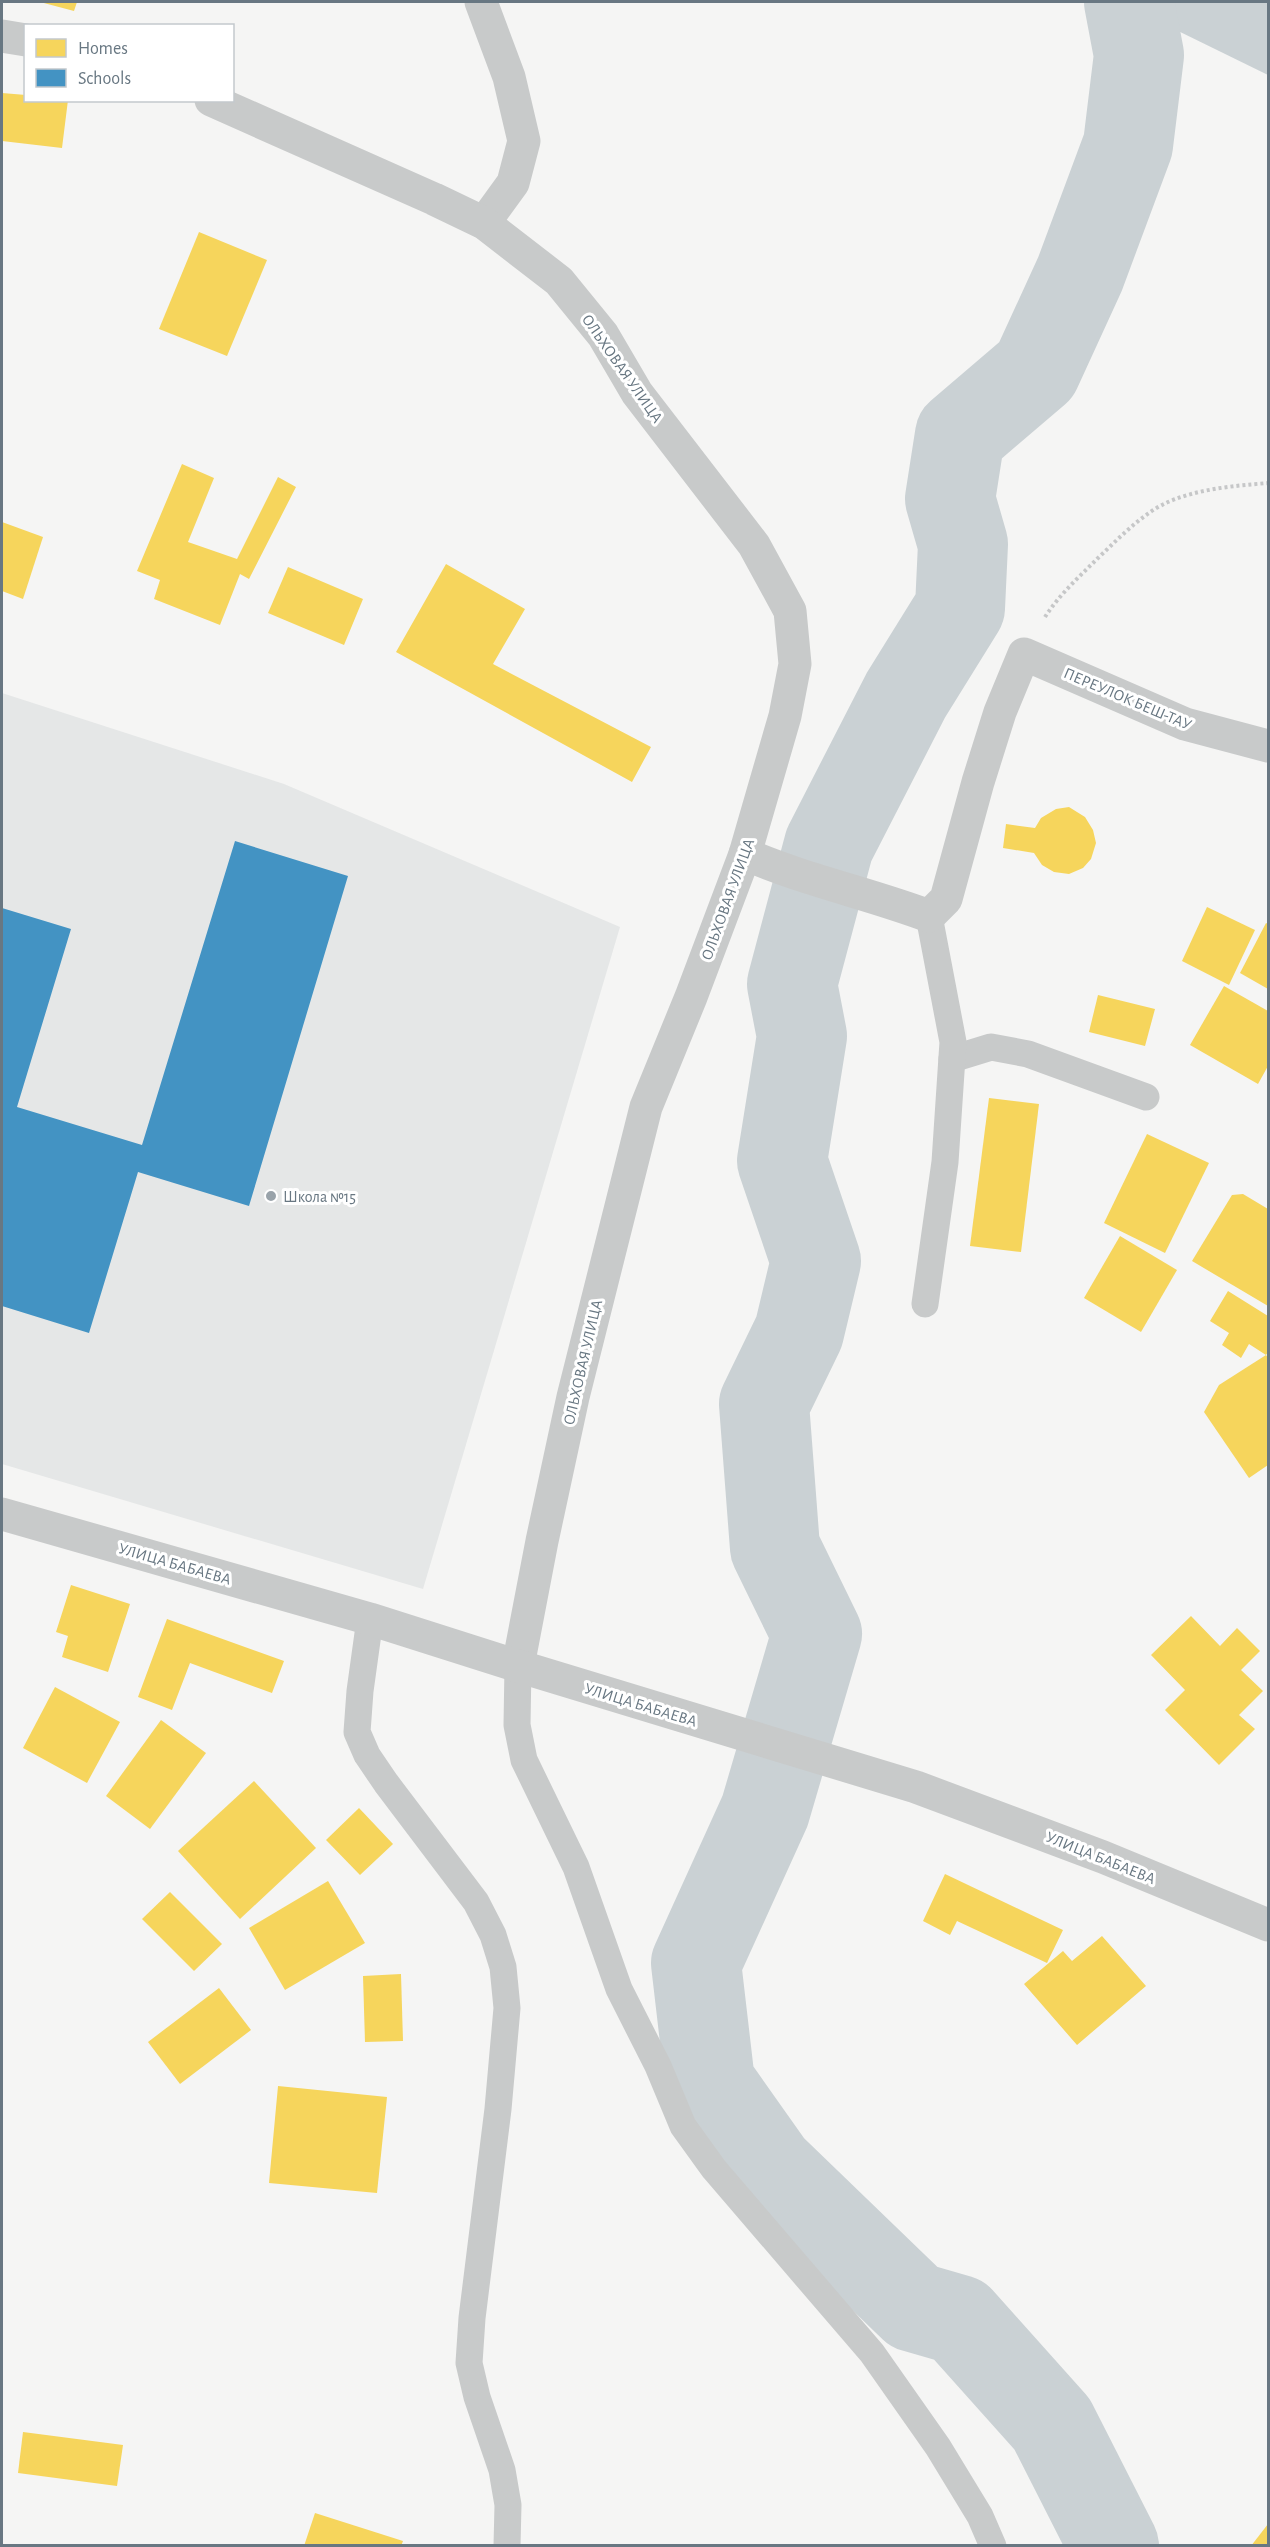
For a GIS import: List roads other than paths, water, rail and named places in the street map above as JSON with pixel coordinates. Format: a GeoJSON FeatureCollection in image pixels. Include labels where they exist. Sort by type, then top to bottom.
{"type":"FeatureCollection","features":[{"type":"Feature","properties":{"kind":"street"},"geometry":{"type":"LineString","coordinates":[[481,2],[509,77],[524,141],[513,183],[484,224]]}},
{"type":"Feature","properties":{"kind":"street"},"geometry":{"type":"LineString","coordinates":[[2,36],[24,40]]}},
{"type":"Feature","properties":{"kind":"street","name":"ОЛЬХОВАЯ УЛИЦА"},"geometry":{"type":"LineString","coordinates":[[216,102],[434,199],[484,224],[559,281],[603,335],[637,393],[754,545],[790,611],[795,664],[785,716],[745,854],[691,997],[646,1107],[573,1397],[542,1541],[519,1666]]}},
{"type":"Feature","properties":{"kind":"street","name":"ПЕРЕУЛОК БЕШ-ТАУ"},"geometry":{"type":"LineString","coordinates":[[929,916],[946,899],[974,793],[997,722],[1024,654],[1185,724],[1269,746]]}},
{"type":"Feature","properties":{"kind":"street"},"geometry":{"type":"LineString","coordinates":[[745,854],[778,869],[898,904],[929,916]]}},
{"type":"Feature","properties":{"kind":"street","name":"УЛИЦА БАБАЕВА"},"geometry":{"type":"LineString","coordinates":[[2,1514],[370,1619],[916,1787],[1103,1857],[1269,1925]]}},
{"type":"Feature","properties":{"kind":"lane"},"geometry":{"type":"LineString","coordinates":[[925,1304],[945,1162],[953,1042],[929,916]]}},
{"type":"Feature","properties":{"kind":"lane"},"geometry":{"type":"LineString","coordinates":[[952,1059],[991,1047],[1028,1054],[1146,1097]]}},
{"type":"Feature","properties":{"kind":"lane"},"geometry":{"type":"LineString","coordinates":[[370,1619],[357,1732],[367,1755],[386,1783],[476,1902],[493,1935],[503,1967],[507,2008],[498,2109],[472,2318],[469,2363],[477,2397],[502,2470],[508,2505],[507,2546]]}},
{"type":"Feature","properties":{"kind":"lane"},"geometry":{"type":"LineString","coordinates":[[519,1666],[517,1725],[524,1760],[576,1867],[620,1989],[658,2067],[683,2126],[714,2169],[872,2353],[938,2447],[980,2516],[993,2546]]}},
{"type":"Feature","properties":{"kind":"waterway"},"geometry":{"type":"LineString","coordinates":[[1114,2546],[1052,2424],[959,2320],[914,2307],[770,2168],[710,2083],[696,1963],[765,1811],[817,1634],[775,1548],[764,1404],[799,1332],[816,1261],[782,1161],[802,1036],[792,984],[829,845],[906,695],[960,608],[963,544],[950,499],[960,435],[1036,370],[1080,274],[1128,145],[1139,55],[1129,2]]}},
{"type":"Feature","properties":{"kind":"place","name":"Школа №15"},"geometry":{"type":"Point","coordinates":[271,1196]}}]}
